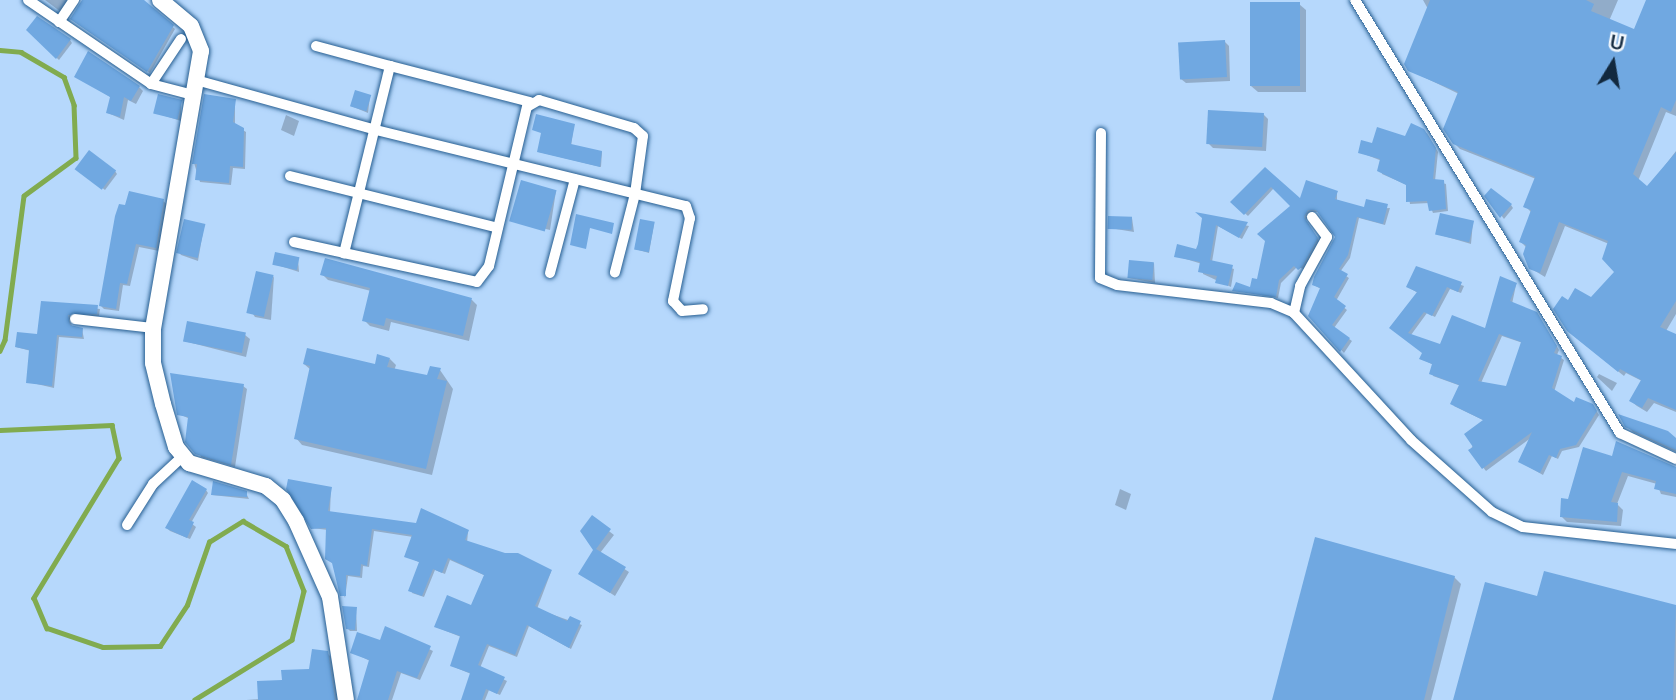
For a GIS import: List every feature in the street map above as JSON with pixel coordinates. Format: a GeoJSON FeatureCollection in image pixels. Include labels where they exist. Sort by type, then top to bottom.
{"type":"FeatureCollection","features":[{"type":"Feature","properties":{"kind":"street"},"geometry":{"type":"LineString","coordinates":[[28,0],[151,84],[194,88],[376,130],[689,209],[673,301],[682,311],[703,309]]}},
{"type":"Feature","properties":{"kind":"street"},"geometry":{"type":"LineString","coordinates":[[59,22],[74,0]]}},
{"type":"Feature","properties":{"kind":"street"},"geometry":{"type":"LineString","coordinates":[[160,0],[198,38],[194,88],[153,328],[156,378],[182,457],[199,467],[266,486],[283,500],[312,551],[330,597],[346,700]]}},
{"type":"Feature","properties":{"kind":"street"},"geometry":{"type":"LineString","coordinates":[[1355,0],[1385,46],[1432,131],[1620,433],[1676,459]]}},
{"type":"Feature","properties":{"kind":"street"},"geometry":{"type":"LineString","coordinates":[[151,84],[181,39]]}},
{"type":"Feature","properties":{"kind":"street"},"geometry":{"type":"LineString","coordinates":[[316,46],[530,102],[539,100],[640,131],[644,144],[635,194],[615,272]]}},
{"type":"Feature","properties":{"kind":"street"},"geometry":{"type":"LineString","coordinates":[[344,253],[390,66]]}},
{"type":"Feature","properties":{"kind":"street"},"geometry":{"type":"LineString","coordinates":[[294,242],[474,283],[488,266],[530,102]]}},
{"type":"Feature","properties":{"kind":"street"},"geometry":{"type":"LineString","coordinates":[[1101,132],[1100,278],[1118,285],[1271,303],[1294,313],[1411,440],[1492,512],[1523,527],[1676,544]]}},
{"type":"Feature","properties":{"kind":"street"},"geometry":{"type":"LineString","coordinates":[[290,176],[498,228]]}},
{"type":"Feature","properties":{"kind":"street"},"geometry":{"type":"LineString","coordinates":[[550,273],[575,179]]}},
{"type":"Feature","properties":{"kind":"street"},"geometry":{"type":"LineString","coordinates":[[1294,313],[1300,286],[1327,237],[1312,217]]}},
{"type":"Feature","properties":{"kind":"street"},"geometry":{"type":"LineString","coordinates":[[75,319],[153,328]]}},
{"type":"Feature","properties":{"kind":"street"},"geometry":{"type":"LineString","coordinates":[[127,525],[153,484],[182,457]]}},
{"type":"Feature","properties":{"kind":"building"},"geometry":{"type":"Polygon","coordinates":[[[82,0],[144,0],[174,25],[147,72],[70,19],[82,0]]]}},
{"type":"Feature","properties":{"kind":"building"},"geometry":{"type":"Polygon","coordinates":[[[1430,0],[1586,0],[1594,4],[1591,11],[1634,29],[1646,0],[1676,0],[1676,100],[1671,112],[1661,107],[1633,174],[1647,186],[1676,152],[1676,301],[1660,327],[1676,334],[1676,410],[1648,398],[1642,408],[1629,401],[1641,380],[1620,369],[1618,372],[1567,331],[1553,309],[1562,296],[1568,300],[1575,288],[1591,297],[1614,272],[1602,259],[1608,241],[1559,222],[1540,273],[1529,269],[1523,254],[1526,245],[1519,242],[1531,210],[1523,207],[1535,177],[1453,144],[1443,129],[1458,92],[1408,71],[1404,64],[1430,0]]]}},
{"type":"Feature","properties":{"kind":"building"},"geometry":{"type":"Polygon","coordinates":[[[1250,2],[1300,2],[1300,86],[1250,86],[1250,2]]]}},
{"type":"Feature","properties":{"kind":"building"},"geometry":{"type":"Polygon","coordinates":[[[37,16],[71,39],[56,59],[26,30],[37,16]]]}},
{"type":"Feature","properties":{"kind":"building"},"geometry":{"type":"Polygon","coordinates":[[[1225,40],[1227,77],[1180,79],[1178,42],[1225,40]]]}},
{"type":"Feature","properties":{"kind":"building"},"geometry":{"type":"Polygon","coordinates":[[[88,51],[140,86],[131,101],[124,97],[120,117],[106,113],[110,97],[74,77],[88,51]]]}},
{"type":"Feature","properties":{"kind":"building"},"geometry":{"type":"Polygon","coordinates":[[[355,90],[371,95],[366,111],[350,106],[355,90]]]}},
{"type":"Feature","properties":{"kind":"building"},"geometry":{"type":"Polygon","coordinates":[[[158,94],[182,100],[177,119],[153,113],[158,94]]]}},
{"type":"Feature","properties":{"kind":"building"},"geometry":{"type":"Polygon","coordinates":[[[204,94],[236,99],[233,122],[244,128],[243,167],[230,166],[229,183],[195,180],[197,164],[192,164],[204,94]]]}},
{"type":"Feature","properties":{"kind":"building"},"geometry":{"type":"Polygon","coordinates":[[[1208,110],[1264,113],[1262,147],[1206,144],[1208,110]]]}},
{"type":"Feature","properties":{"kind":"building"},"geometry":{"type":"Polygon","coordinates":[[[536,114],[575,124],[571,144],[602,151],[600,167],[537,152],[541,133],[532,130],[536,114]]]}},
{"type":"Feature","properties":{"kind":"building"},"geometry":{"type":"Polygon","coordinates":[[[1411,123],[1424,129],[1436,148],[1433,179],[1444,180],[1446,209],[1429,211],[1427,201],[1406,202],[1406,185],[1377,171],[1380,159],[1358,153],[1361,140],[1372,143],[1377,127],[1405,136],[1411,123]]]}},
{"type":"Feature","properties":{"kind":"building"},"geometry":{"type":"Polygon","coordinates":[[[89,150],[116,170],[102,190],[75,169],[89,150]]]}},
{"type":"Feature","properties":{"kind":"building"},"geometry":{"type":"Polygon","coordinates":[[[1265,167],[1300,198],[1306,180],[1338,191],[1335,199],[1364,207],[1366,199],[1388,204],[1383,224],[1357,217],[1348,255],[1339,269],[1348,274],[1334,297],[1346,306],[1332,325],[1350,338],[1340,352],[1308,316],[1320,288],[1312,285],[1314,277],[1335,237],[1316,210],[1308,210],[1304,217],[1318,238],[1302,267],[1298,270],[1294,266],[1279,280],[1276,297],[1232,291],[1236,282],[1250,287],[1252,278],[1257,279],[1265,241],[1257,234],[1290,206],[1271,187],[1244,215],[1230,202],[1265,167]]]}},
{"type":"Feature","properties":{"kind":"building"},"geometry":{"type":"Polygon","coordinates":[[[521,180],[557,190],[545,232],[509,221],[521,180]]]}},
{"type":"Feature","properties":{"kind":"building"},"geometry":{"type":"Polygon","coordinates":[[[1491,188],[1512,204],[1500,218],[1484,196],[1491,188]]]}},
{"type":"Feature","properties":{"kind":"building"},"geometry":{"type":"Polygon","coordinates":[[[129,191],[164,199],[156,248],[136,244],[127,284],[120,283],[116,309],[99,306],[115,216],[119,204],[125,205],[129,191]]]}},
{"type":"Feature","properties":{"kind":"building"},"geometry":{"type":"Polygon","coordinates":[[[1195,212],[1248,222],[1239,238],[1216,225],[1210,260],[1233,265],[1228,286],[1215,283],[1217,276],[1198,272],[1200,262],[1174,257],[1177,244],[1196,249],[1202,218],[1195,212]]]}},
{"type":"Feature","properties":{"kind":"building"},"geometry":{"type":"Polygon","coordinates":[[[1440,213],[1474,221],[1469,242],[1435,234],[1440,213]]]}},
{"type":"Feature","properties":{"kind":"building"},"geometry":{"type":"Polygon","coordinates":[[[576,214],[614,223],[612,234],[590,228],[586,249],[570,245],[576,214]]]}},
{"type":"Feature","properties":{"kind":"building"},"geometry":{"type":"Polygon","coordinates":[[[1108,216],[1132,217],[1132,230],[1108,229],[1108,216]]]}},
{"type":"Feature","properties":{"kind":"building"},"geometry":{"type":"Polygon","coordinates":[[[184,219],[205,224],[198,258],[176,253],[184,219]]]}},
{"type":"Feature","properties":{"kind":"building"},"geometry":{"type":"Polygon","coordinates":[[[640,219],[655,222],[649,252],[634,249],[640,219]]]}},
{"type":"Feature","properties":{"kind":"building"},"geometry":{"type":"Polygon","coordinates":[[[275,252],[299,257],[297,270],[272,265],[275,252]]]}},
{"type":"Feature","properties":{"kind":"building"},"geometry":{"type":"Polygon","coordinates":[[[325,258],[472,298],[463,336],[386,318],[384,326],[362,321],[370,288],[320,275],[325,258]]]}},
{"type":"Feature","properties":{"kind":"building"},"geometry":{"type":"Polygon","coordinates":[[[1129,260],[1154,262],[1152,280],[1127,278],[1129,260]]]}},
{"type":"Feature","properties":{"kind":"building"},"geometry":{"type":"Polygon","coordinates":[[[1416,266],[1462,282],[1458,292],[1447,287],[1432,316],[1424,312],[1408,333],[1440,344],[1452,315],[1485,328],[1500,276],[1517,283],[1510,301],[1537,312],[1557,346],[1554,353],[1562,356],[1552,388],[1574,402],[1576,397],[1593,404],[1597,411],[1576,445],[1560,449],[1556,458],[1549,455],[1540,473],[1518,462],[1532,432],[1482,469],[1468,450],[1473,447],[1464,434],[1483,420],[1450,404],[1459,385],[1429,374],[1432,364],[1419,359],[1422,353],[1389,328],[1417,292],[1406,287],[1416,266]],[[1499,334],[1478,381],[1506,386],[1521,342],[1499,334]]]}},
{"type":"Feature","properties":{"kind":"building"},"geometry":{"type":"Polygon","coordinates":[[[256,271],[274,275],[264,317],[246,313],[256,271]]]}},
{"type":"Feature","properties":{"kind":"building"},"geometry":{"type":"Polygon","coordinates":[[[41,301],[98,305],[97,314],[68,315],[70,325],[83,328],[82,337],[57,335],[52,386],[26,383],[29,350],[15,347],[17,332],[37,334],[41,301]]]}},
{"type":"Feature","properties":{"kind":"building"},"geometry":{"type":"Polygon","coordinates":[[[187,321],[246,332],[242,353],[183,342],[187,321]]]}},
{"type":"Feature","properties":{"kind":"building"},"geometry":{"type":"Polygon","coordinates":[[[307,348],[375,364],[377,354],[390,358],[387,367],[427,375],[430,366],[441,368],[437,379],[447,381],[426,469],[294,439],[310,366],[303,364],[307,348]]]}},
{"type":"Feature","properties":{"kind":"building"},"geometry":{"type":"Polygon","coordinates":[[[170,373],[244,384],[231,465],[195,454],[185,442],[188,417],[177,415],[170,373]]]}},
{"type":"Feature","properties":{"kind":"building"},"geometry":{"type":"Polygon","coordinates":[[[1618,414],[1668,431],[1676,438],[1676,450],[1625,427],[1618,414]]]}},
{"type":"Feature","properties":{"kind":"building"},"geometry":{"type":"Polygon","coordinates":[[[1616,441],[1676,467],[1676,494],[1654,489],[1656,481],[1622,472],[1611,502],[1618,503],[1617,522],[1560,517],[1561,498],[1568,499],[1583,447],[1612,456],[1616,441]]]}},
{"type":"Feature","properties":{"kind":"building"},"geometry":{"type":"Polygon","coordinates":[[[288,479],[332,487],[328,511],[416,523],[421,508],[469,530],[465,540],[505,553],[518,553],[552,570],[535,606],[567,621],[570,616],[581,621],[569,648],[527,625],[515,655],[487,644],[478,665],[505,677],[497,694],[486,689],[482,700],[461,700],[470,673],[450,666],[460,636],[434,627],[447,595],[471,605],[484,575],[448,558],[442,573],[433,569],[422,596],[408,591],[419,562],[404,557],[412,535],[372,529],[367,566],[361,564],[360,576],[346,575],[346,596],[340,596],[332,563],[325,559],[326,528],[311,529],[286,489],[288,479]]]}},
{"type":"Feature","properties":{"kind":"building"},"geometry":{"type":"Polygon","coordinates":[[[192,480],[207,489],[189,520],[194,522],[187,538],[165,528],[192,480]]]}},
{"type":"Feature","properties":{"kind":"building"},"geometry":{"type":"Polygon","coordinates":[[[213,481],[247,491],[247,497],[211,495],[213,481]]]}},
{"type":"Feature","properties":{"kind":"building"},"geometry":{"type":"Polygon","coordinates":[[[592,515],[611,529],[596,549],[626,567],[610,593],[578,574],[593,550],[580,531],[592,515]]]}},
{"type":"Feature","properties":{"kind":"building"},"geometry":{"type":"Polygon","coordinates":[[[1315,537],[1455,576],[1424,700],[1272,700],[1315,537]]]}},
{"type":"Feature","properties":{"kind":"building"},"geometry":{"type":"Polygon","coordinates":[[[1544,571],[1676,605],[1673,700],[1453,700],[1485,582],[1537,596],[1544,571]]]}},
{"type":"Feature","properties":{"kind":"building"},"geometry":{"type":"Polygon","coordinates":[[[342,606],[357,607],[355,630],[346,629],[342,606]]]}},
{"type":"Feature","properties":{"kind":"building"},"geometry":{"type":"Polygon","coordinates":[[[385,626],[431,646],[417,678],[397,671],[388,700],[357,700],[369,660],[350,653],[357,632],[380,640],[385,626]]]}},
{"type":"Feature","properties":{"kind":"building"},"geometry":{"type":"Polygon","coordinates":[[[312,649],[328,651],[335,700],[258,700],[257,681],[282,680],[281,670],[309,669],[312,649]]]}},
{"type":"Feature","properties":{"kind":"waterway"},"geometry":{"type":"LineString","coordinates":[[0,50],[21,52],[64,77],[74,105],[76,158],[24,196],[5,340],[0,351]]}},
{"type":"Feature","properties":{"kind":"waterway"},"geometry":{"type":"LineString","coordinates":[[0,430],[112,425],[119,458],[34,598],[47,628],[103,647],[160,646],[187,605],[209,542],[243,521],[286,546],[304,591],[292,640],[195,700]]}}]}
